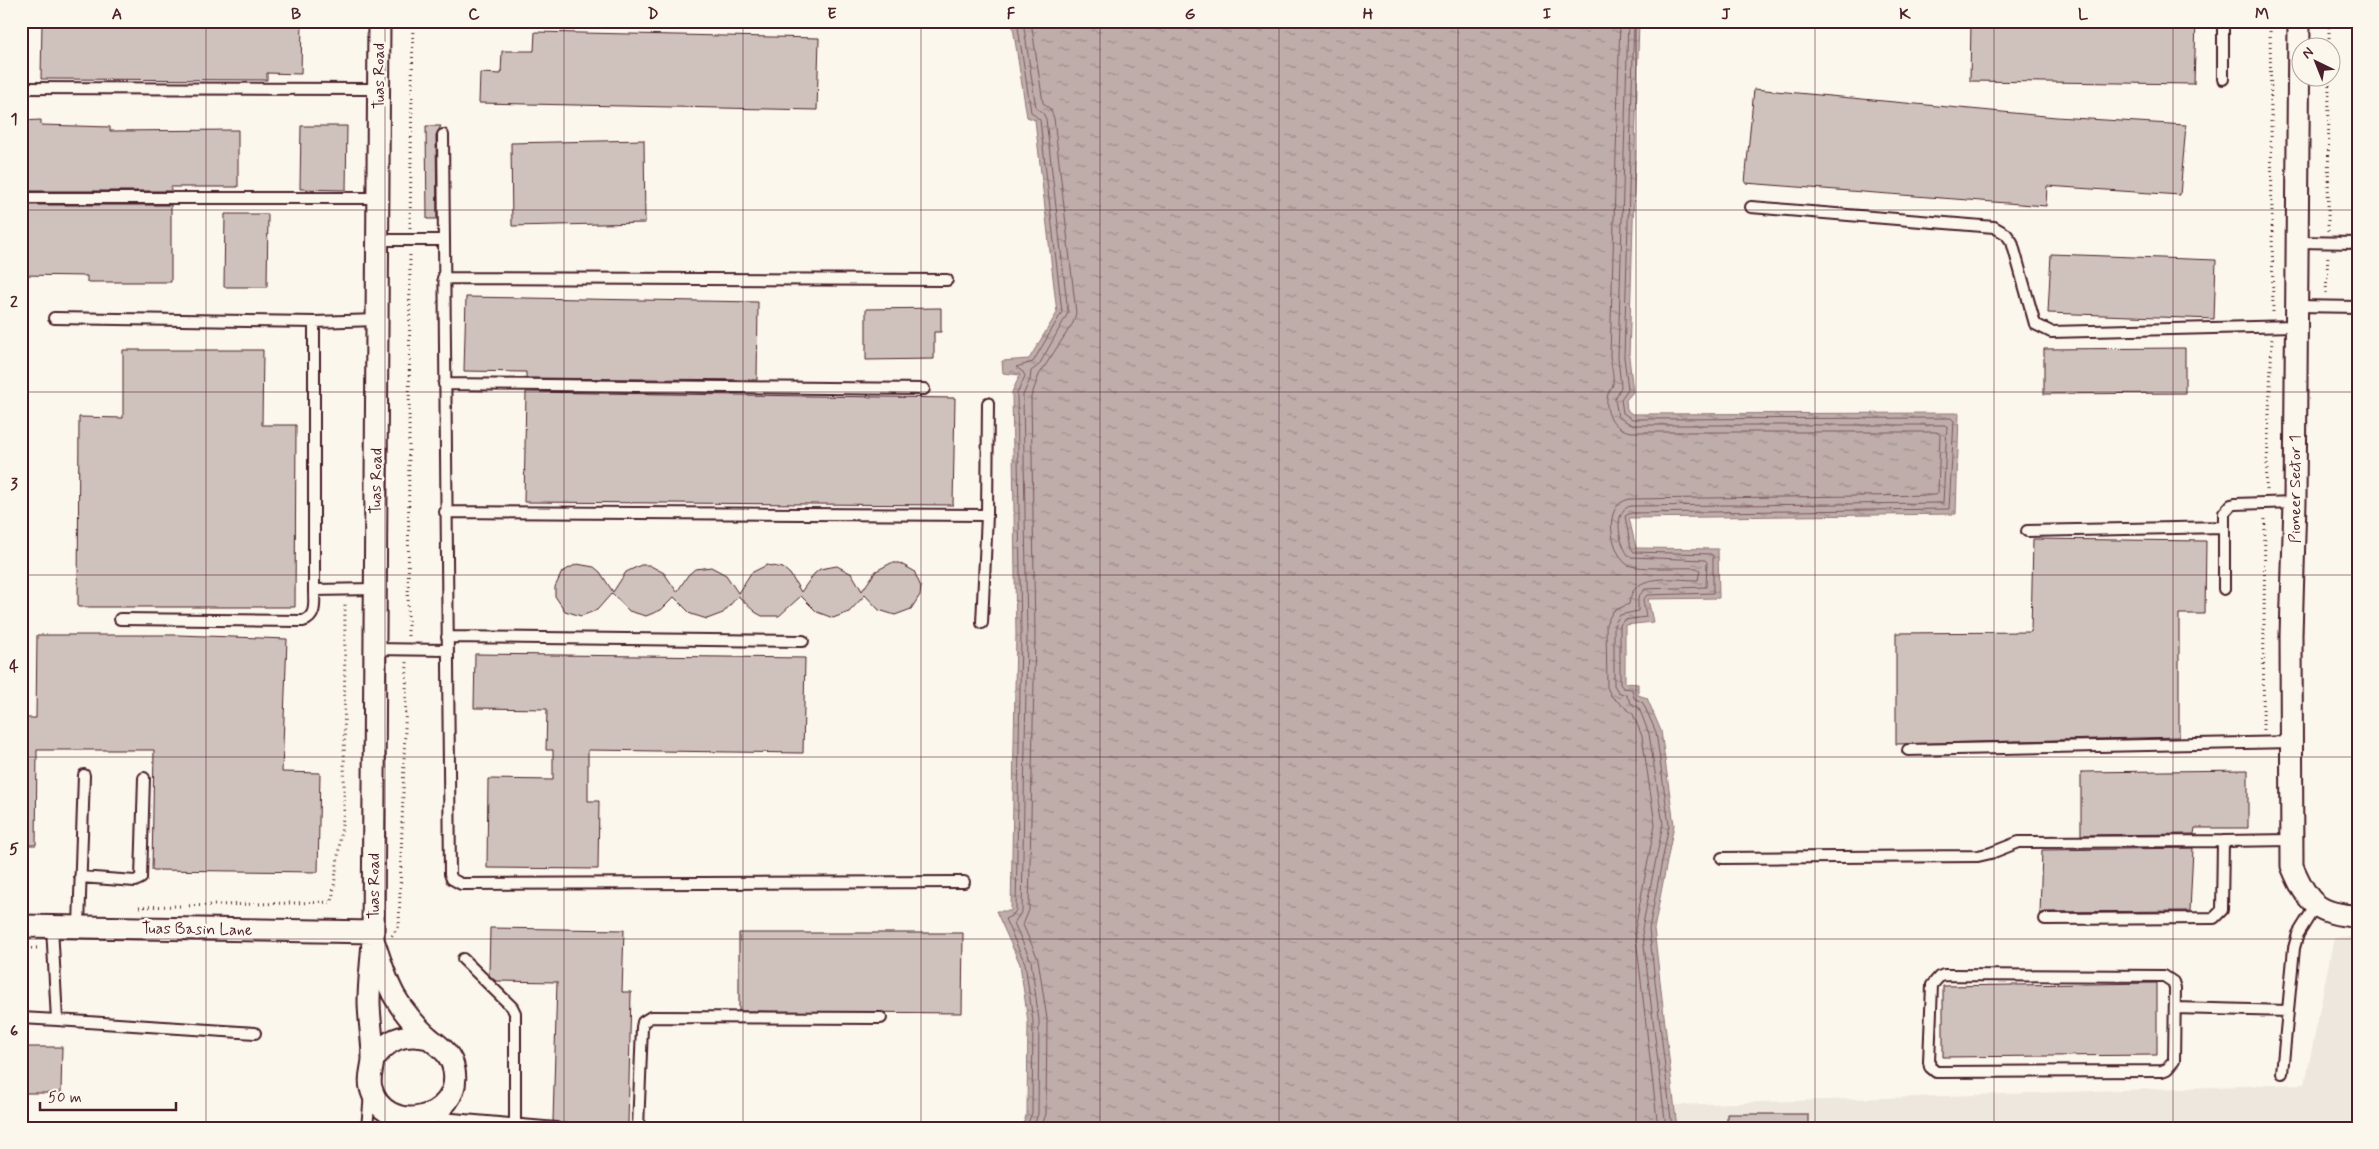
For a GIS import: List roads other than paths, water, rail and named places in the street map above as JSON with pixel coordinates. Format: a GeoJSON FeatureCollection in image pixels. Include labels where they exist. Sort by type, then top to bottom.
{"type":"FeatureCollection","features":[{"type":"Feature","properties":{"kind":"street","name":"Tuas Road"},"geometry":{"type":"LineString","coordinates":[[371,1088],[370,1074],[373,1060],[369,1001],[374,940],[373,649],[375,589],[378,21]]}},
{"type":"Feature","properties":{"kind":"street","name":"Pioneer Sector 1"},"geometry":{"type":"LineString","coordinates":[[2298,21],[2295,502],[2291,635],[2293,742],[2292,866],[2301,888],[2316,905],[2335,915],[2358,916]]}},
{"type":"Feature","properties":{"kind":"street","name":"Tuas Basin Lane"},"geometry":{"type":"LineString","coordinates":[[21,926],[78,926],[374,940]]}},
{"type":"Feature","properties":{"kind":"street","name":"Tuas Road"},"geometry":{"type":"LineString","coordinates":[[374,940],[395,997],[429,1038],[441,1045],[450,1056],[454,1070],[454,1084],[449,1098],[440,1109],[428,1116]]}},
{"type":"Feature","properties":{"kind":"street"},"geometry":{"type":"LineString","coordinates":[[373,1060],[380,1049],[390,1040],[416,1034],[429,1038]]}},
{"type":"Feature","properties":{"kind":"street"},"geometry":{"type":"LineString","coordinates":[[371,1088],[377,1101],[387,1111],[400,1118],[414,1120],[428,1116]]}},
{"type":"Feature","properties":{"kind":"lane"},"geometry":{"type":"LineString","coordinates":[[2223,21],[2223,80]]}},
{"type":"Feature","properties":{"kind":"lane"},"geometry":{"type":"LineString","coordinates":[[21,88],[378,89]]}},
{"type":"Feature","properties":{"kind":"lane"},"geometry":{"type":"LineString","coordinates":[[443,136],[450,874],[456,882],[964,882]]}},
{"type":"Feature","properties":{"kind":"lane"},"geometry":{"type":"LineString","coordinates":[[21,198],[378,198]]}},
{"type":"Feature","properties":{"kind":"lane"},"geometry":{"type":"LineString","coordinates":[[1751,207],[1994,227],[2006,234],[2012,242],[2035,324],[2051,332],[2273,327],[2326,306],[2358,307]]}},
{"type":"Feature","properties":{"kind":"lane"},"geometry":{"type":"LineString","coordinates":[[377,240],[443,240]]}},
{"type":"Feature","properties":{"kind":"lane"},"geometry":{"type":"LineString","coordinates":[[2297,242],[2358,243]]}},
{"type":"Feature","properties":{"kind":"lane"},"geometry":{"type":"LineString","coordinates":[[443,278],[947,280]]}},
{"type":"Feature","properties":{"kind":"lane"},"geometry":{"type":"LineString","coordinates":[[54,318],[314,322],[377,320]]}},
{"type":"Feature","properties":{"kind":"lane"},"geometry":{"type":"LineString","coordinates":[[120,619],[303,621],[308,620],[314,611],[314,322]]}},
{"type":"Feature","properties":{"kind":"lane"},"geometry":{"type":"LineString","coordinates":[[444,384],[924,389]]}},
{"type":"Feature","properties":{"kind":"lane"},"geometry":{"type":"LineString","coordinates":[[982,623],[987,515],[988,403]]}},
{"type":"Feature","properties":{"kind":"lane"},"geometry":{"type":"LineString","coordinates":[[2224,589],[2224,513],[2231,505],[2295,502]]}},
{"type":"Feature","properties":{"kind":"lane"},"geometry":{"type":"LineString","coordinates":[[446,512],[987,515]]}},
{"type":"Feature","properties":{"kind":"lane"},"geometry":{"type":"LineString","coordinates":[[2027,531],[2224,527]]}},
{"type":"Feature","properties":{"kind":"lane"},"geometry":{"type":"LineString","coordinates":[[314,590],[375,589]]}},
{"type":"Feature","properties":{"kind":"lane"},"geometry":{"type":"LineString","coordinates":[[447,637],[802,641]]}},
{"type":"Feature","properties":{"kind":"lane"},"geometry":{"type":"LineString","coordinates":[[373,649],[447,650]]}},
{"type":"Feature","properties":{"kind":"lane"},"geometry":{"type":"LineString","coordinates":[[1908,750],[2293,742]]}},
{"type":"Feature","properties":{"kind":"lane"},"geometry":{"type":"LineString","coordinates":[[78,926],[84,775]]}},
{"type":"Feature","properties":{"kind":"lane"},"geometry":{"type":"LineString","coordinates":[[80,877],[134,880],[141,878],[144,778]]}},
{"type":"Feature","properties":{"kind":"lane"},"geometry":{"type":"LineString","coordinates":[[1722,858],[1978,856],[1990,854],[2019,842],[2292,840]]}},
{"type":"Feature","properties":{"kind":"lane"},"geometry":{"type":"LineString","coordinates":[[2045,920],[2214,918],[2222,910],[2223,841]]}},
{"type":"Feature","properties":{"kind":"lane"},"geometry":{"type":"LineString","coordinates":[[2282,1073],[2294,948],[2298,934],[2316,905]]}},
{"type":"Feature","properties":{"kind":"lane"},"geometry":{"type":"LineString","coordinates":[[52,926],[57,1020]]}},
{"type":"Feature","properties":{"kind":"lane"},"geometry":{"type":"LineString","coordinates":[[463,959],[512,1007],[515,1013],[516,1124]]}},
{"type":"Feature","properties":{"kind":"lane"},"geometry":{"type":"LineString","coordinates":[[1944,975],[2164,976],[2173,982],[2175,988],[2175,1008],[2174,1061],[2172,1066],[2162,1072],[1940,1073],[1933,1071],[1929,1062],[1932,985],[1934,981],[1944,975]]}},
{"type":"Feature","properties":{"kind":"lane"},"geometry":{"type":"LineString","coordinates":[[2175,1008],[2288,1010]]}},
{"type":"Feature","properties":{"kind":"lane"},"geometry":{"type":"LineString","coordinates":[[638,1128],[642,1027],[646,1020],[651,1017],[881,1018]]}},
{"type":"Feature","properties":{"kind":"lane"},"geometry":{"type":"LineString","coordinates":[[21,1018],[256,1033]]}},
{"type":"Feature","properties":{"kind":"lane"},"geometry":{"type":"LineString","coordinates":[[367,1128],[371,1088]]}},
{"type":"Feature","properties":{"kind":"lane"},"geometry":{"type":"LineString","coordinates":[[428,1116],[474,1124],[516,1124],[556,1128]]}},
{"type":"Feature","properties":{"kind":"water"},"geometry":{"type":"Polygon","coordinates":[[[1012,21],[1639,21],[1629,357],[1633,392],[1626,400],[1627,410],[1632,414],[1959,413],[1956,514],[1629,518],[1636,548],[1718,549],[1719,598],[1648,599],[1653,622],[1625,625],[1625,683],[1638,684],[1638,695],[1647,698],[1661,731],[1674,825],[1654,929],[1677,1128],[1021,1128],[1027,1113],[1028,1022],[1020,964],[996,911],[1011,911],[1016,634],[1012,392],[1020,375],[1003,373],[1002,361],[1029,359],[1057,313],[1035,120],[1027,117],[1012,21]]]}}]}
